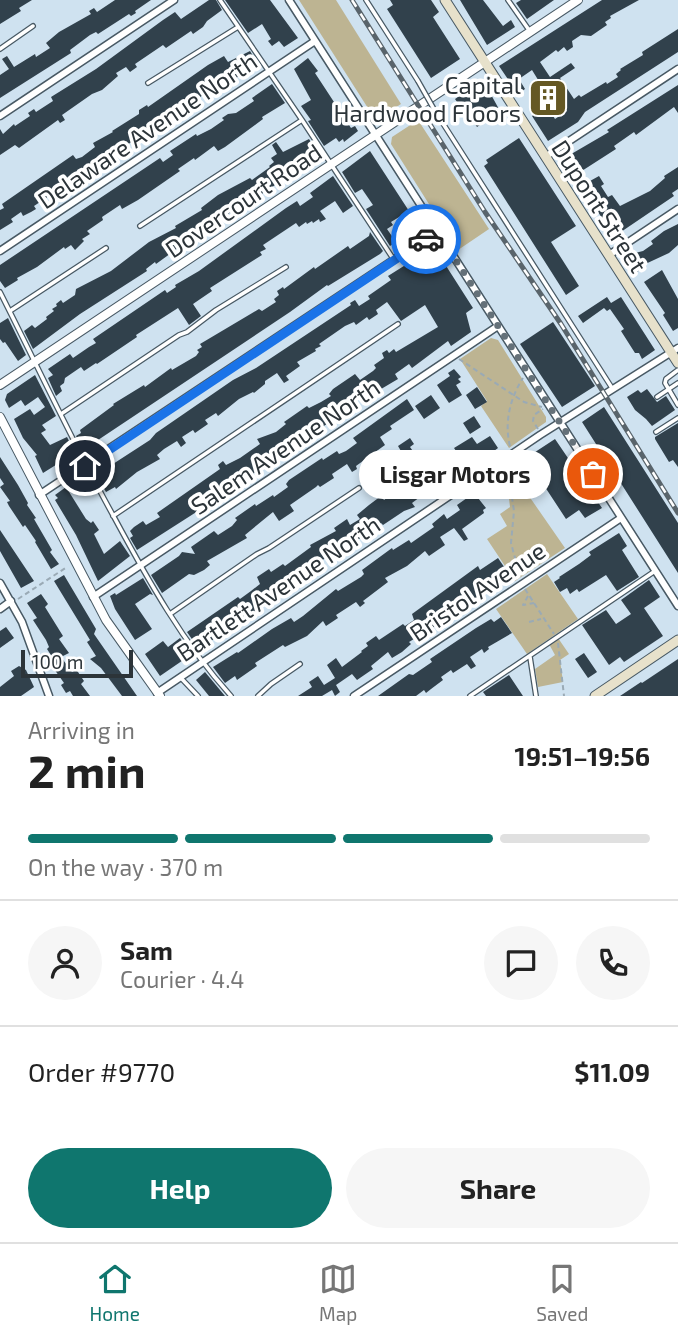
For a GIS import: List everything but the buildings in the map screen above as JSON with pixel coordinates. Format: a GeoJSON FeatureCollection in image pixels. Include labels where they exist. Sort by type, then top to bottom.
{"type":"FeatureCollection","features":[{"type":"Feature","properties":{"kind":"main road","name":"Dupont Street"},"geometry":{"type":"LineString","coordinates":[[445,0],[545,158],[675,350],[678,363]]}},
{"type":"Feature","properties":{"kind":"main road"},"geometry":{"type":"LineString","coordinates":[[595,696],[678,640]]}},
{"type":"Feature","properties":{"kind":"street"},"geometry":{"type":"LineString","coordinates":[[0,116],[174,0]]}},
{"type":"Feature","properties":{"kind":"street"},"geometry":{"type":"LineString","coordinates":[[289,0],[678,606]]}},
{"type":"Feature","properties":{"kind":"street","name":"Dovercourt Road"},"geometry":{"type":"LineString","coordinates":[[0,385],[578,0]]}},
{"type":"Feature","properties":{"kind":"street","name":"Delaware Avenue North"},"geometry":{"type":"LineString","coordinates":[[0,251],[315,40]]}},
{"type":"Feature","properties":{"kind":"street"},"geometry":{"type":"LineString","coordinates":[[545,158],[678,69]]}},
{"type":"Feature","properties":{"kind":"street"},"geometry":{"type":"LineString","coordinates":[[609,255],[678,209]]}},
{"type":"Feature","properties":{"kind":"street"},"geometry":{"type":"LineString","coordinates":[[39,495],[437,231]]}},
{"type":"Feature","properties":{"kind":"street","name":"Salem Avenue North"},"geometry":{"type":"LineString","coordinates":[[93,597],[498,326]]}},
{"type":"Feature","properties":{"kind":"street","name":"Bartlett Avenue North"},"geometry":{"type":"LineString","coordinates":[[159,694],[201,661],[560,422],[675,350]]}},
{"type":"Feature","properties":{"kind":"street"},"geometry":{"type":"LineString","coordinates":[[0,417],[93,597],[121,644],[159,694]]}},
{"type":"Feature","properties":{"kind":"street","name":"Bristol Avenue"},"geometry":{"type":"LineString","coordinates":[[354,696],[621,518]]}},
{"type":"Feature","properties":{"kind":"street"},"geometry":{"type":"LineString","coordinates":[[0,583],[14,601],[49,696]]}},
{"type":"Feature","properties":{"kind":"street"},"geometry":{"type":"LineString","coordinates":[[0,609],[14,601]]}},
{"type":"Feature","properties":{"kind":"lane"},"geometry":{"type":"LineString","coordinates":[[220,0],[394,260]]}},
{"type":"Feature","properties":{"kind":"lane"},"geometry":{"type":"LineString","coordinates":[[366,0],[613,390]]}},
{"type":"Feature","properties":{"kind":"lane"},"geometry":{"type":"LineString","coordinates":[[508,0],[530,32]]}},
{"type":"Feature","properties":{"kind":"lane"},"geometry":{"type":"LineString","coordinates":[[0,49],[33,26]]}},
{"type":"Feature","properties":{"kind":"lane"},"geometry":{"type":"LineString","coordinates":[[148,83],[238,27]]}},
{"type":"Feature","properties":{"kind":"lane"},"geometry":{"type":"LineString","coordinates":[[140,226],[302,120]]}},
{"type":"Feature","properties":{"kind":"lane"},"geometry":{"type":"LineString","coordinates":[[10,311],[106,248]]}},
{"type":"Feature","properties":{"kind":"lane"},"geometry":{"type":"LineString","coordinates":[[61,414],[159,348],[196,327],[248,289],[286,267]]}},
{"type":"Feature","properties":{"kind":"lane"},"geometry":{"type":"LineString","coordinates":[[0,292],[85,466],[140,567],[201,661],[231,696]]}},
{"type":"Feature","properties":{"kind":"lane"},"geometry":{"type":"LineString","coordinates":[[113,516],[398,324]]}},
{"type":"Feature","properties":{"kind":"lane"},"geometry":{"type":"LineString","coordinates":[[678,370],[665,381],[678,405]]}},
{"type":"Feature","properties":{"kind":"lane"},"geometry":{"type":"LineString","coordinates":[[657,397],[678,383]]}},
{"type":"Feature","properties":{"kind":"lane"},"geometry":{"type":"LineString","coordinates":[[656,432],[678,418]]}},
{"type":"Feature","properties":{"kind":"lane"},"geometry":{"type":"LineString","coordinates":[[170,614],[359,488]]}},
{"type":"Feature","properties":{"kind":"lane"},"geometry":{"type":"LineString","coordinates":[[470,696],[655,570]]}},
{"type":"Feature","properties":{"kind":"lane"},"geometry":{"type":"LineString","coordinates":[[530,656],[536,696]]}},
{"type":"Feature","properties":{"kind":"lane"},"geometry":{"type":"LineString","coordinates":[[258,696],[300,664]]}},
{"type":"Feature","properties":{"kind":"lane"},"geometry":{"type":"LineString","coordinates":[[180,677],[198,696]]}},
{"type":"Feature","properties":{"kind":"path"},"geometry":{"type":"LineString","coordinates":[[458,359],[514,396],[543,408],[534,415],[533,421],[539,430]]}},
{"type":"Feature","properties":{"kind":"path"},"geometry":{"type":"LineString","coordinates":[[521,579],[511,548],[510,531],[514,511],[508,422],[514,396],[523,377]]}},
{"type":"Feature","properties":{"kind":"path"},"geometry":{"type":"LineString","coordinates":[[482,480],[502,478],[510,482]]}},
{"type":"Feature","properties":{"kind":"path"},"geometry":{"type":"LineString","coordinates":[[14,601],[67,567]]}},
{"type":"Feature","properties":{"kind":"path"},"geometry":{"type":"LineString","coordinates":[[524,589],[556,637],[564,696]]}},
{"type":"Feature","properties":{"kind":"path"},"geometry":{"type":"LineString","coordinates":[[529,595],[523,605],[535,603]]}},
{"type":"Feature","properties":{"kind":"path"},"geometry":{"type":"LineString","coordinates":[[528,622],[543,619]]}},
{"type":"Feature","properties":{"kind":"shaded area"},"geometry":{"type":"Polygon","coordinates":[[[299,0],[336,0],[401,104],[378,119],[373,116],[299,0]]]}},
{"type":"Feature","properties":{"kind":"shaded area"},"geometry":{"type":"Polygon","coordinates":[[[418,120],[489,229],[458,250],[391,144],[392,137],[418,120]]]}},
{"type":"Feature","properties":{"kind":"shaded area"},"geometry":{"type":"Polygon","coordinates":[[[491,338],[498,340],[546,417],[546,422],[509,448],[481,406],[487,401],[460,359],[491,338]]]}},
{"type":"Feature","properties":{"kind":"shaded area"},"geometry":{"type":"Polygon","coordinates":[[[512,461],[531,499],[565,548],[515,581],[487,539],[507,526],[500,514],[510,507],[508,490],[502,482],[486,493],[479,483],[512,461]]]}},
{"type":"Feature","properties":{"kind":"shaded area"},"geometry":{"type":"Polygon","coordinates":[[[547,574],[578,619],[527,654],[496,609],[547,574]]]}},
{"type":"Feature","properties":{"kind":"shaded area"},"geometry":{"type":"Polygon","coordinates":[[[558,638],[569,654],[560,660],[563,682],[538,687],[535,669],[555,655],[549,644],[558,638]]]}},
{"type":"Feature","properties":{"kind":"railway"},"geometry":{"type":"LineString","coordinates":[[352,0],[485,212],[561,324],[678,513]]}},
{"type":"Feature","properties":{"kind":"way so far"},"geometry":{"type":"LineString","coordinates":[[426,239],[437,231],[593,474]]}},
{"type":"Feature","properties":{"kind":"place","name":"Capital Hardwood Floors"},"geometry":{"type":"Point","coordinates":[548,98]}},
{"type":"Feature","properties":{"kind":"place","name":"Lisgar Motors"},"geometry":{"type":"Point","coordinates":[593,474]}},
{"type":"Feature","properties":{"kind":"route"},"geometry":{"type":"LineString","coordinates":[[85,466],[426,239]]}}]}
